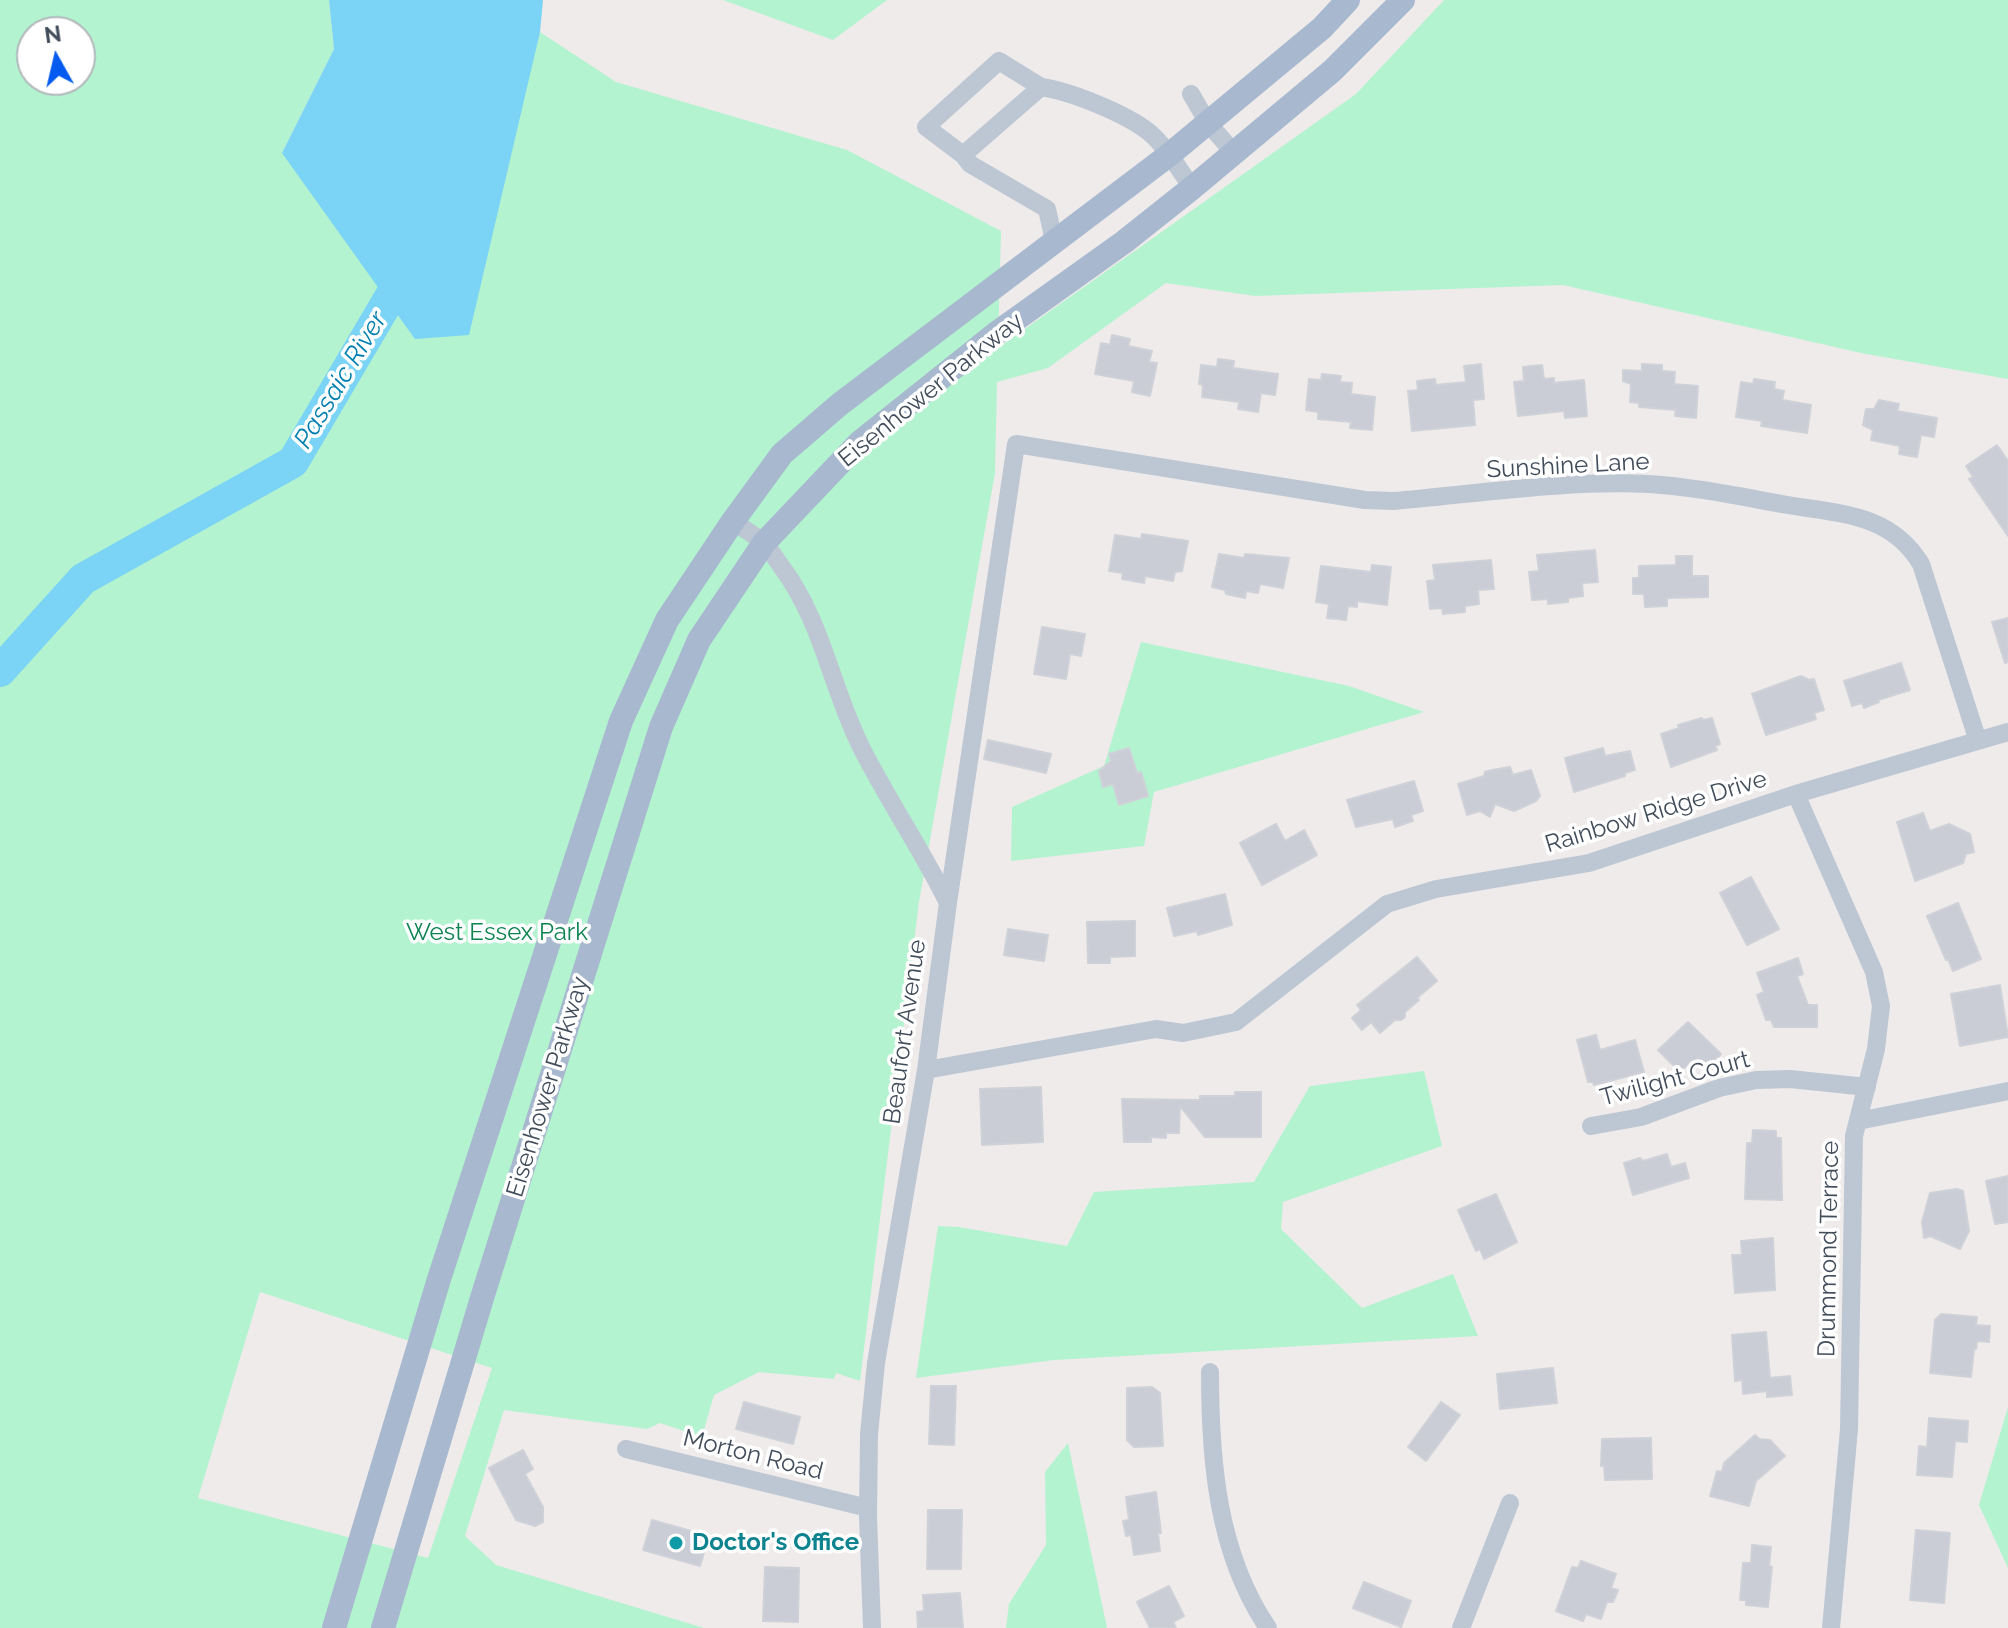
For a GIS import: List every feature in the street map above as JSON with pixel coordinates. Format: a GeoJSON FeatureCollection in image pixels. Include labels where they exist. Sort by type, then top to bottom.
{"type":"FeatureCollection","features":[{"type":"Feature","properties":{"kind":"main road","name":"Eisenhower Parkway"},"geometry":{"type":"LineString","coordinates":[[334,1628],[439,1279],[621,721],[667,620],[782,454],[840,404],[1169,155],[1322,28],[1348,0]]}},
{"type":"Feature","properties":{"kind":"main road","name":"Eisenhower Parkway"},"geometry":{"type":"LineString","coordinates":[[383,1628],[482,1298],[661,727],[699,640],[764,543],[859,443],[998,332],[1124,242],[1192,188],[1332,71],[1403,0]]}},
{"type":"Feature","properties":{"kind":"street"},"geometry":{"type":"LineString","coordinates":[[1054,241],[1047,209],[970,164],[926,127],[999,61],[1041,87],[1056,89],[1097,104],[1147,131],[1192,188]]}},
{"type":"Feature","properties":{"kind":"street"},"geometry":{"type":"LineString","coordinates":[[963,155],[1041,87]]}},
{"type":"Feature","properties":{"kind":"street"},"geometry":{"type":"LineString","coordinates":[[1191,94],[1208,123],[1234,153]]}},
{"type":"Feature","properties":{"kind":"street","name":"Sunshine Lane"},"geometry":{"type":"LineString","coordinates":[[1016,444],[1365,500],[1393,501],[1606,483],[1650,484],[1855,516],[1885,526],[1911,547],[1921,564],[1978,741]]}},
{"type":"Feature","properties":{"kind":"street","name":"Beaufort Avenue"},"geometry":{"type":"LineString","coordinates":[[872,1628],[869,1434],[876,1363],[926,1070],[1016,444]]}},
{"type":"Feature","properties":{"kind":"street"},"geometry":{"type":"LineString","coordinates":[[733,521],[764,543],[813,617],[861,746],[948,903]]}},
{"type":"Feature","properties":{"kind":"street","name":"Rainbow Ridge Drive"},"geometry":{"type":"LineString","coordinates":[[926,1070],[1156,1029],[1183,1033],[1236,1022],[1387,904],[1436,889],[1589,863],[1796,794],[2008,732]]}},
{"type":"Feature","properties":{"kind":"street","name":"Drummond Terrace"},"geometry":{"type":"LineString","coordinates":[[1796,794],[1874,972],[1881,1006],[1876,1049],[1854,1136],[1849,1429],[1831,1628]]}},
{"type":"Feature","properties":{"kind":"street","name":"Twilight Court"},"geometry":{"type":"LineString","coordinates":[[1591,1126],[1641,1117],[1719,1088],[1756,1080],[1803,1080],[1867,1087]]}},
{"type":"Feature","properties":{"kind":"street"},"geometry":{"type":"LineString","coordinates":[[1858,1121],[2008,1091]]}},
{"type":"Feature","properties":{"kind":"street"},"geometry":{"type":"LineString","coordinates":[[1210,1372],[1210,1424],[1223,1520],[1238,1575],[1268,1628]]}},
{"type":"Feature","properties":{"kind":"street","name":"Morton Road"},"geometry":{"type":"LineString","coordinates":[[626,1449],[868,1508]]}},
{"type":"Feature","properties":{"kind":"street"},"geometry":{"type":"LineString","coordinates":[[1461,1628],[1510,1503]]}},
{"type":"Feature","properties":{"kind":"green space","name":"West Essex Park"},"geometry":{"type":"Polygon","coordinates":[[[0,0],[329,0],[334,49],[282,153],[448,331],[540,32],[616,82],[847,150],[1001,231],[998,348],[1356,94],[1444,0],[2008,0],[2008,379],[1861,353],[1563,285],[1255,296],[1166,283],[1048,368],[997,382],[995,473],[919,902],[860,1381],[836,1373],[834,1379],[759,1372],[714,1395],[702,1437],[660,1423],[647,1429],[504,1410],[465,1536],[496,1565],[704,1628],[0,1628],[0,0]],[[260,1292],[198,1498],[428,1558],[492,1368],[260,1292]]]}},
{"type":"Feature","properties":{"kind":"green space"},"geometry":{"type":"Polygon","coordinates":[[[723,0],[887,0],[833,40],[723,0]]]}},
{"type":"Feature","properties":{"kind":"green space"},"geometry":{"type":"Polygon","coordinates":[[[1141,642],[1349,686],[1424,712],[1154,792],[1144,846],[1011,861],[1012,807],[1104,766],[1141,642]]]}},
{"type":"Feature","properties":{"kind":"green space"},"geometry":{"type":"Polygon","coordinates":[[[1424,1071],[1442,1146],[1283,1202],[1281,1229],[1362,1308],[1453,1274],[1478,1336],[1054,1360],[916,1378],[938,1226],[1067,1246],[1094,1192],[1254,1182],[1310,1086],[1424,1071]]]}},
{"type":"Feature","properties":{"kind":"green space"},"geometry":{"type":"Polygon","coordinates":[[[2008,1407],[2008,1568],[1979,1505],[2008,1407]]]}},
{"type":"Feature","properties":{"kind":"green space"},"geometry":{"type":"Polygon","coordinates":[[[1068,1443],[1107,1628],[1006,1628],[1009,1604],[1046,1545],[1045,1472],[1068,1443]]]}},
{"type":"Feature","properties":{"kind":"water"},"geometry":{"type":"Polygon","coordinates":[[[329,0],[543,0],[540,32],[469,335],[415,339],[282,153],[334,49],[329,0]]]}},
{"type":"Feature","properties":{"kind":"building"},"geometry":{"type":"Polygon","coordinates":[[[1112,335],[1130,339],[1128,346],[1152,351],[1149,362],[1157,363],[1150,396],[1132,392],[1134,381],[1095,374],[1101,343],[1110,345],[1112,335]]]}},
{"type":"Feature","properties":{"kind":"building"},"geometry":{"type":"Polygon","coordinates":[[[1218,359],[1234,361],[1233,368],[1278,374],[1275,395],[1261,393],[1258,412],[1238,409],[1239,402],[1202,397],[1203,385],[1199,384],[1201,365],[1217,367],[1218,359]]]}},
{"type":"Feature","properties":{"kind":"building"},"geometry":{"type":"Polygon","coordinates":[[[1481,364],[1484,399],[1473,400],[1475,425],[1412,431],[1408,391],[1418,390],[1417,381],[1435,379],[1436,385],[1466,382],[1464,366],[1481,364]]]}},
{"type":"Feature","properties":{"kind":"building"},"geometry":{"type":"Polygon","coordinates":[[[1642,364],[1662,365],[1662,371],[1675,372],[1674,384],[1698,386],[1696,418],[1675,416],[1676,410],[1639,407],[1639,403],[1630,402],[1631,384],[1623,381],[1623,370],[1642,371],[1642,364]]]}},
{"type":"Feature","properties":{"kind":"building"},"geometry":{"type":"Polygon","coordinates":[[[1542,365],[1544,379],[1554,378],[1554,383],[1584,380],[1587,416],[1565,418],[1564,411],[1518,416],[1514,382],[1524,381],[1523,367],[1542,365]]]}},
{"type":"Feature","properties":{"kind":"building"},"geometry":{"type":"Polygon","coordinates":[[[1322,374],[1341,376],[1340,382],[1352,383],[1351,394],[1375,397],[1372,430],[1350,428],[1351,422],[1318,419],[1318,412],[1306,410],[1309,379],[1321,380],[1322,374]]]}},
{"type":"Feature","properties":{"kind":"building"},"geometry":{"type":"Polygon","coordinates":[[[1754,379],[1775,382],[1774,389],[1784,391],[1782,400],[1811,405],[1807,433],[1761,426],[1762,421],[1736,417],[1741,382],[1753,384],[1754,379]]]}},
{"type":"Feature","properties":{"kind":"building"},"geometry":{"type":"Polygon","coordinates":[[[1879,400],[1899,404],[1897,411],[1937,418],[1934,437],[1921,435],[1917,457],[1899,454],[1900,446],[1871,440],[1873,430],[1863,425],[1866,409],[1874,409],[1879,400]]]}},
{"type":"Feature","properties":{"kind":"building"},"geometry":{"type":"Polygon","coordinates":[[[1997,445],[2008,461],[2008,536],[1969,479],[1973,477],[1966,466],[1997,445]]]}},
{"type":"Feature","properties":{"kind":"building"},"geometry":{"type":"Polygon","coordinates":[[[1142,534],[1188,541],[1182,571],[1175,572],[1173,581],[1145,576],[1144,583],[1122,579],[1123,573],[1109,571],[1115,535],[1141,539],[1142,534]]]}},
{"type":"Feature","properties":{"kind":"building"},"geometry":{"type":"Polygon","coordinates":[[[1595,550],[1598,582],[1582,583],[1583,596],[1568,598],[1568,602],[1548,604],[1548,599],[1532,600],[1529,572],[1539,571],[1537,555],[1595,550]]]}},
{"type":"Feature","properties":{"kind":"building"},"geometry":{"type":"Polygon","coordinates":[[[1219,554],[1244,558],[1245,554],[1289,558],[1283,588],[1260,584],[1258,593],[1246,591],[1245,598],[1212,587],[1219,554]]]}},
{"type":"Feature","properties":{"kind":"building"},"geometry":{"type":"Polygon","coordinates":[[[1676,556],[1692,556],[1692,576],[1708,576],[1708,597],[1667,598],[1667,606],[1645,607],[1644,594],[1633,594],[1633,578],[1639,578],[1639,566],[1676,565],[1676,556]]]}},
{"type":"Feature","properties":{"kind":"building"},"geometry":{"type":"Polygon","coordinates":[[[1491,560],[1494,589],[1478,590],[1479,604],[1465,606],[1465,612],[1443,614],[1442,608],[1430,609],[1427,581],[1435,580],[1433,565],[1491,560]]]}},
{"type":"Feature","properties":{"kind":"building"},"geometry":{"type":"Polygon","coordinates":[[[1372,565],[1391,567],[1387,605],[1357,601],[1357,607],[1348,606],[1346,620],[1327,618],[1329,604],[1316,602],[1321,566],[1371,572],[1372,565]]]}},
{"type":"Feature","properties":{"kind":"building"},"geometry":{"type":"Polygon","coordinates":[[[2008,618],[2008,662],[2005,663],[1992,622],[2008,618]]]}},
{"type":"Feature","properties":{"kind":"building"},"geometry":{"type":"Polygon","coordinates":[[[1042,627],[1085,634],[1081,656],[1070,654],[1066,679],[1034,674],[1042,627]]]}},
{"type":"Feature","properties":{"kind":"building"},"geometry":{"type":"Polygon","coordinates":[[[1901,663],[1910,690],[1864,708],[1862,703],[1852,706],[1844,681],[1901,663]]]}},
{"type":"Feature","properties":{"kind":"building"},"geometry":{"type":"Polygon","coordinates":[[[1801,676],[1814,679],[1824,710],[1814,713],[1816,719],[1766,735],[1752,694],[1801,676]]]}},
{"type":"Feature","properties":{"kind":"building"},"geometry":{"type":"Polygon","coordinates":[[[1702,718],[1712,718],[1720,744],[1715,746],[1717,750],[1671,767],[1661,734],[1702,718]]]}},
{"type":"Feature","properties":{"kind":"building"},"geometry":{"type":"Polygon","coordinates":[[[988,740],[1051,754],[1046,773],[984,759],[988,740]]]}},
{"type":"Feature","properties":{"kind":"building"},"geometry":{"type":"Polygon","coordinates":[[[1129,748],[1148,796],[1119,805],[1113,784],[1103,787],[1099,771],[1111,761],[1109,754],[1129,748]]]}},
{"type":"Feature","properties":{"kind":"building"},"geometry":{"type":"Polygon","coordinates":[[[1603,748],[1605,756],[1630,751],[1635,770],[1574,792],[1565,758],[1603,748]]]}},
{"type":"Feature","properties":{"kind":"building"},"geometry":{"type":"Polygon","coordinates":[[[1510,767],[1513,775],[1531,770],[1540,796],[1536,801],[1514,811],[1495,804],[1490,817],[1480,811],[1467,815],[1458,784],[1484,776],[1485,772],[1510,767]]]}},
{"type":"Feature","properties":{"kind":"building"},"geometry":{"type":"Polygon","coordinates":[[[1414,781],[1423,811],[1411,815],[1413,821],[1395,827],[1393,819],[1356,827],[1347,800],[1414,781]]]}},
{"type":"Feature","properties":{"kind":"building"},"geometry":{"type":"Polygon","coordinates":[[[1923,813],[1930,831],[1949,824],[1970,834],[1974,852],[1966,854],[1963,863],[1915,881],[1897,822],[1923,813]]]}},
{"type":"Feature","properties":{"kind":"building"},"geometry":{"type":"Polygon","coordinates":[[[1276,824],[1285,841],[1304,830],[1317,855],[1262,885],[1240,843],[1276,824]]]}},
{"type":"Feature","properties":{"kind":"building"},"geometry":{"type":"Polygon","coordinates":[[[1751,877],[1779,929],[1747,945],[1720,893],[1751,877]]]}},
{"type":"Feature","properties":{"kind":"building"},"geometry":{"type":"Polygon","coordinates":[[[1225,894],[1232,925],[1198,935],[1197,931],[1174,936],[1167,908],[1225,894]]]}},
{"type":"Feature","properties":{"kind":"building"},"geometry":{"type":"Polygon","coordinates":[[[1958,903],[1981,959],[1953,971],[1927,916],[1958,903]]]}},
{"type":"Feature","properties":{"kind":"building"},"geometry":{"type":"Polygon","coordinates":[[[1135,921],[1135,956],[1110,957],[1110,963],[1088,963],[1087,922],[1135,921]]]}},
{"type":"Feature","properties":{"kind":"building"},"geometry":{"type":"Polygon","coordinates":[[[1008,929],[1048,935],[1044,961],[1004,955],[1008,929]]]}},
{"type":"Feature","properties":{"kind":"building"},"geometry":{"type":"Polygon","coordinates":[[[1417,957],[1437,981],[1417,998],[1419,1000],[1401,1020],[1395,1020],[1380,1033],[1371,1022],[1362,1030],[1352,1018],[1361,1010],[1357,1005],[1417,957]]]}},
{"type":"Feature","properties":{"kind":"building"},"geometry":{"type":"Polygon","coordinates":[[[1798,958],[1803,974],[1797,976],[1808,1005],[1817,1005],[1817,1027],[1774,1027],[1771,1020],[1766,1020],[1757,995],[1764,992],[1757,973],[1798,958]]]}},
{"type":"Feature","properties":{"kind":"building"},"geometry":{"type":"Polygon","coordinates":[[[2000,985],[2008,1037],[1960,1046],[1951,994],[2000,985]]]}},
{"type":"Feature","properties":{"kind":"building"},"geometry":{"type":"Polygon","coordinates":[[[1688,1022],[1721,1054],[1708,1067],[1702,1061],[1696,1066],[1691,1061],[1680,1072],[1658,1050],[1688,1022]]]}},
{"type":"Feature","properties":{"kind":"building"},"geometry":{"type":"Polygon","coordinates":[[[1596,1035],[1600,1050],[1635,1040],[1644,1072],[1594,1085],[1588,1082],[1577,1040],[1596,1035]]]}},
{"type":"Feature","properties":{"kind":"building"},"geometry":{"type":"Polygon","coordinates":[[[1041,1087],[1043,1142],[982,1145],[980,1089],[1041,1087]]]}},
{"type":"Feature","properties":{"kind":"building"},"geometry":{"type":"Polygon","coordinates":[[[1235,1092],[1261,1092],[1261,1137],[1205,1137],[1180,1106],[1179,1133],[1166,1133],[1166,1138],[1151,1137],[1151,1142],[1124,1142],[1122,1099],[1200,1100],[1200,1096],[1235,1096],[1235,1092]]]}},
{"type":"Feature","properties":{"kind":"building"},"geometry":{"type":"Polygon","coordinates":[[[1753,1130],[1776,1131],[1776,1138],[1781,1138],[1782,1200],[1745,1199],[1747,1143],[1752,1143],[1753,1130]]]}},
{"type":"Feature","properties":{"kind":"building"},"geometry":{"type":"Polygon","coordinates":[[[1667,1154],[1671,1167],[1685,1163],[1689,1178],[1633,1195],[1624,1163],[1667,1154]]]}},
{"type":"Feature","properties":{"kind":"building"},"geometry":{"type":"Polygon","coordinates":[[[2008,1176],[2008,1222],[1995,1224],[1986,1181],[2008,1176]]]}},
{"type":"Feature","properties":{"kind":"building"},"geometry":{"type":"Polygon","coordinates":[[[1963,1191],[1969,1231],[1960,1249],[1930,1236],[1924,1238],[1922,1222],[1930,1193],[1963,1191]]]}},
{"type":"Feature","properties":{"kind":"building"},"geometry":{"type":"Polygon","coordinates":[[[1496,1194],[1517,1242],[1484,1259],[1480,1249],[1476,1251],[1458,1210],[1496,1194]]]}},
{"type":"Feature","properties":{"kind":"building"},"geometry":{"type":"Polygon","coordinates":[[[1773,1238],[1775,1290],[1735,1293],[1732,1255],[1742,1255],[1741,1241],[1773,1238]]]}},
{"type":"Feature","properties":{"kind":"building"},"geometry":{"type":"Polygon","coordinates":[[[1941,1314],[1977,1317],[1976,1325],[1990,1326],[1989,1342],[1977,1341],[1974,1349],[1971,1377],[1930,1373],[1935,1320],[1941,1314]]]}},
{"type":"Feature","properties":{"kind":"building"},"geometry":{"type":"Polygon","coordinates":[[[1766,1332],[1770,1378],[1790,1376],[1792,1395],[1767,1397],[1767,1391],[1743,1394],[1742,1380],[1735,1381],[1732,1335],[1766,1332]]]}},
{"type":"Feature","properties":{"kind":"building"},"geometry":{"type":"Polygon","coordinates":[[[1553,1368],[1557,1403],[1500,1409],[1497,1374],[1553,1368]]]}},
{"type":"Feature","properties":{"kind":"building"},"geometry":{"type":"Polygon","coordinates":[[[931,1386],[956,1386],[954,1445],[929,1444],[931,1386]]]}},
{"type":"Feature","properties":{"kind":"building"},"geometry":{"type":"Polygon","coordinates":[[[1152,1387],[1160,1393],[1163,1446],[1134,1447],[1127,1440],[1127,1388],[1152,1387]]]}},
{"type":"Feature","properties":{"kind":"building"},"geometry":{"type":"Polygon","coordinates":[[[744,1402],[800,1417],[793,1444],[736,1429],[744,1402]]]}},
{"type":"Feature","properties":{"kind":"building"},"geometry":{"type":"Polygon","coordinates":[[[1441,1402],[1460,1415],[1426,1461],[1408,1447],[1441,1402]]]}},
{"type":"Feature","properties":{"kind":"building"},"geometry":{"type":"Polygon","coordinates":[[[1929,1418],[1968,1421],[1967,1442],[1955,1441],[1952,1477],[1917,1475],[1919,1446],[1927,1447],[1929,1418]]]}},
{"type":"Feature","properties":{"kind":"building"},"geometry":{"type":"Polygon","coordinates":[[[1755,1435],[1759,1439],[1770,1440],[1785,1456],[1756,1481],[1749,1506],[1710,1496],[1717,1471],[1722,1472],[1724,1463],[1755,1435]]]}},
{"type":"Feature","properties":{"kind":"building"},"geometry":{"type":"Polygon","coordinates":[[[1651,1438],[1652,1479],[1605,1480],[1604,1466],[1601,1466],[1602,1439],[1651,1438]]]}},
{"type":"Feature","properties":{"kind":"building"},"geometry":{"type":"Polygon","coordinates":[[[523,1450],[533,1469],[525,1474],[543,1507],[543,1522],[535,1526],[516,1520],[489,1468],[523,1450]]]}},
{"type":"Feature","properties":{"kind":"building"},"geometry":{"type":"Polygon","coordinates":[[[1156,1492],[1160,1551],[1134,1555],[1131,1535],[1126,1536],[1123,1521],[1129,1520],[1126,1497],[1156,1492]]]}},
{"type":"Feature","properties":{"kind":"building"},"geometry":{"type":"Polygon","coordinates":[[[928,1510],[962,1510],[961,1569],[927,1569],[928,1510]]]}},
{"type":"Feature","properties":{"kind":"building","name":"Doctor's Office"},"geometry":{"type":"Polygon","coordinates":[[[652,1520],[709,1536],[700,1566],[643,1550],[652,1520]]]}},
{"type":"Feature","properties":{"kind":"building"},"geometry":{"type":"Polygon","coordinates":[[[1916,1530],[1950,1533],[1944,1603],[1910,1600],[1916,1530]]]}},
{"type":"Feature","properties":{"kind":"building"},"geometry":{"type":"Polygon","coordinates":[[[1752,1545],[1771,1547],[1768,1607],[1746,1605],[1746,1600],[1740,1600],[1743,1563],[1751,1563],[1752,1545]]]}},
{"type":"Feature","properties":{"kind":"building"},"geometry":{"type":"Polygon","coordinates":[[[1581,1561],[1616,1574],[1611,1588],[1618,1590],[1613,1602],[1607,1602],[1601,1619],[1586,1614],[1583,1621],[1556,1611],[1572,1567],[1578,1568],[1581,1561]]]}},
{"type":"Feature","properties":{"kind":"building"},"geometry":{"type":"Polygon","coordinates":[[[765,1567],[799,1568],[798,1622],[763,1621],[765,1567]]]}},
{"type":"Feature","properties":{"kind":"building"},"geometry":{"type":"Polygon","coordinates":[[[1364,1582],[1411,1601],[1401,1627],[1353,1608],[1364,1582]]]}},
{"type":"Feature","properties":{"kind":"building"},"geometry":{"type":"Polygon","coordinates":[[[1169,1586],[1184,1616],[1173,1622],[1176,1628],[1150,1628],[1137,1602],[1169,1586]]]}},
{"type":"Feature","properties":{"kind":"building"},"geometry":{"type":"Polygon","coordinates":[[[960,1593],[963,1628],[918,1628],[917,1612],[924,1611],[923,1595],[960,1593]]]}},
{"type":"Feature","properties":{"kind":"waterway","name":"Passaic River"},"geometry":{"type":"LineString","coordinates":[[0,671],[83,579],[293,462],[409,265]]}},
{"type":"Feature","properties":{"kind":"place","name":"Doctor's Office"},"geometry":{"type":"Point","coordinates":[676,1543]}}]}
